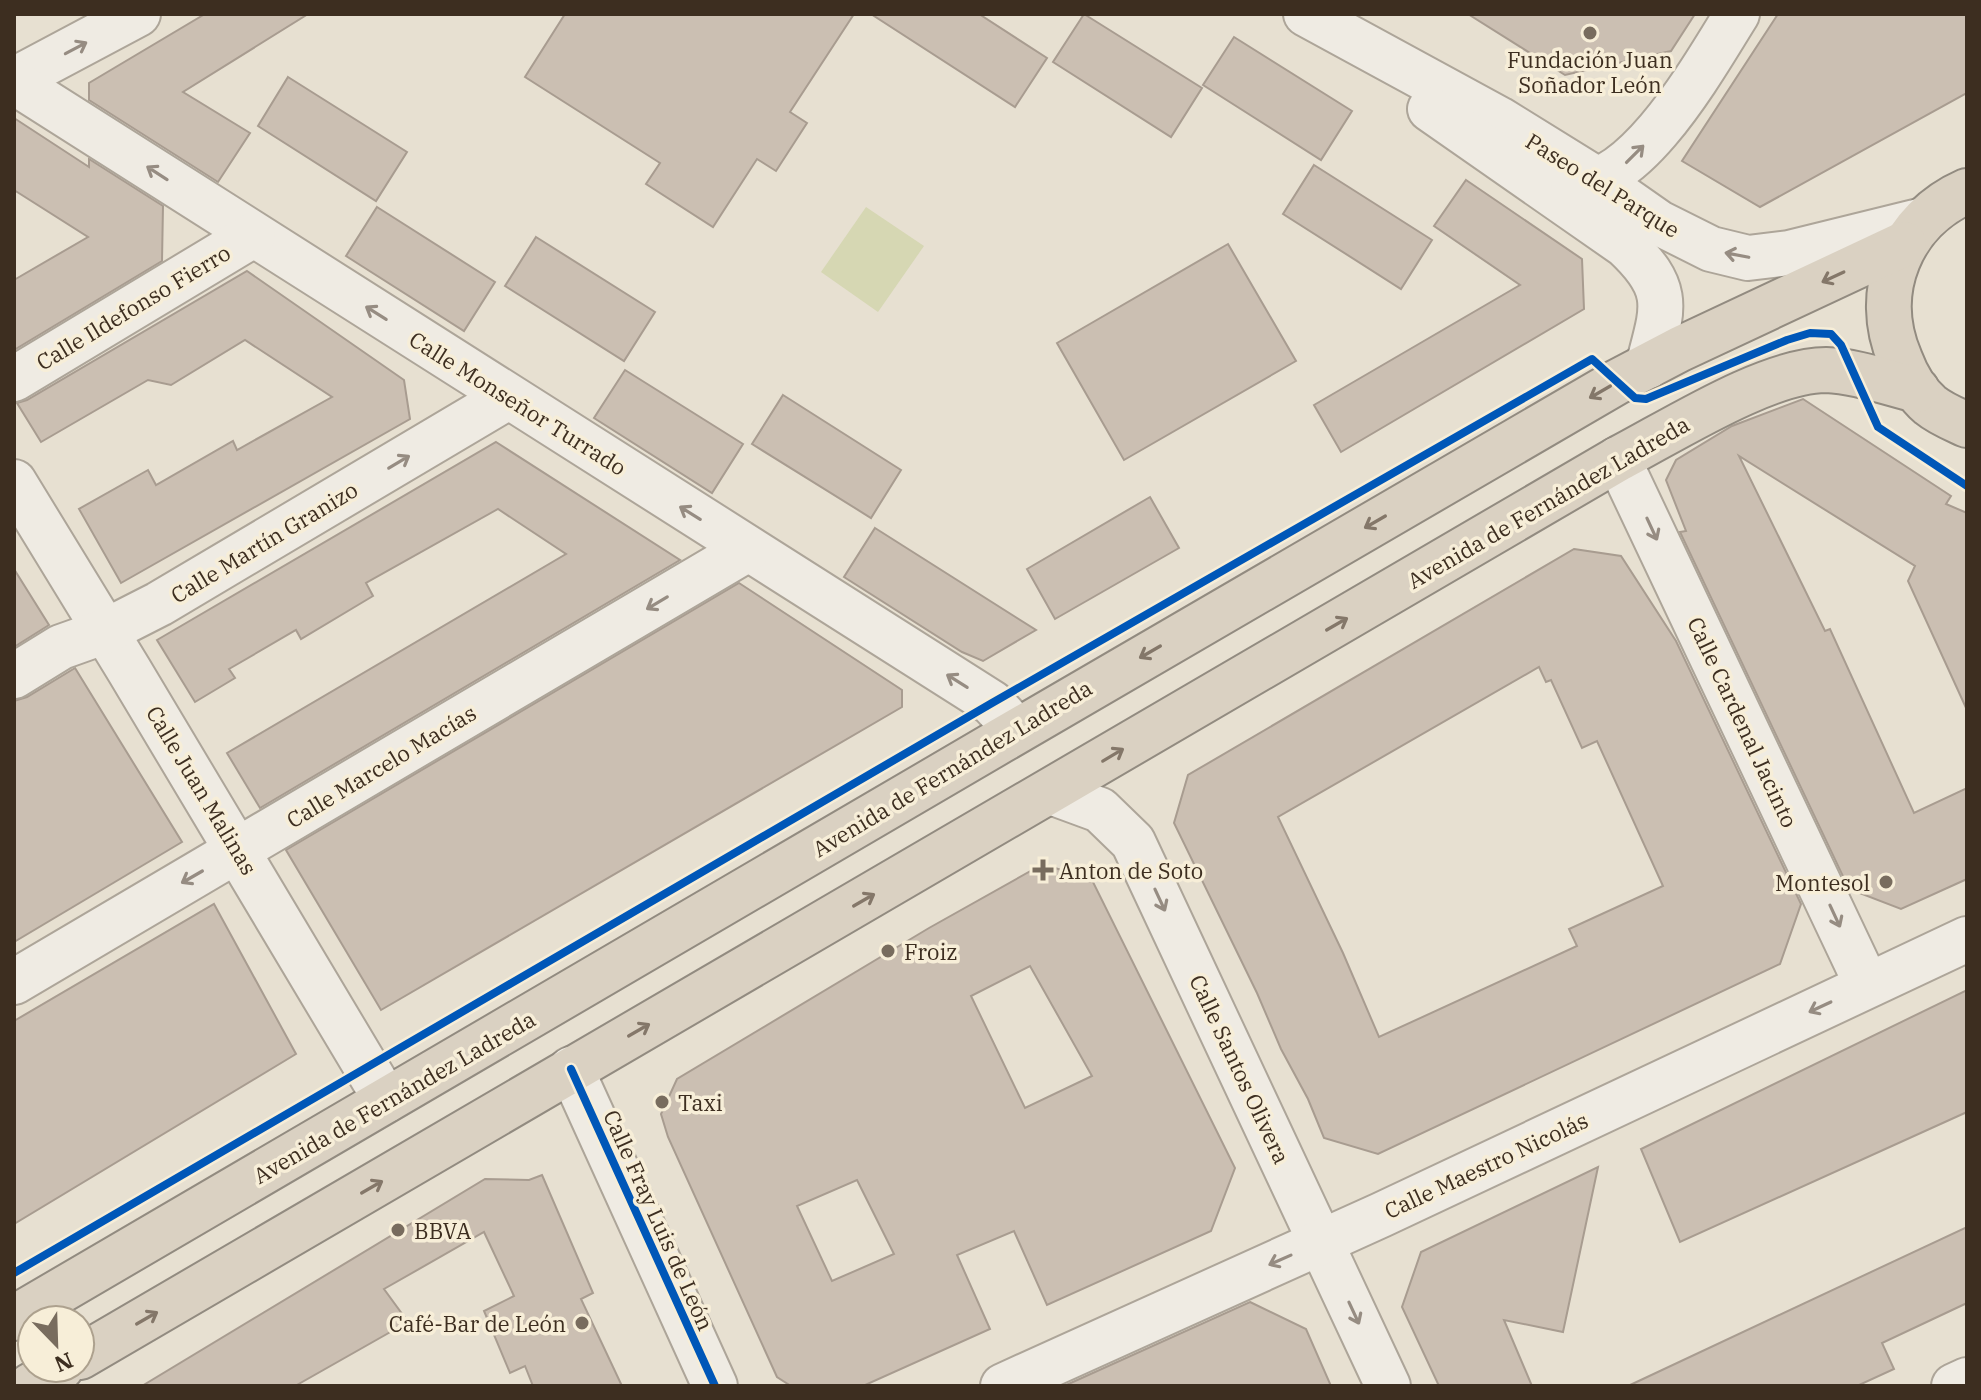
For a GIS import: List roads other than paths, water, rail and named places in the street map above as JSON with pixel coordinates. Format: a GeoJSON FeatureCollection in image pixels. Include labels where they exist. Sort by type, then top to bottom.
{"type":"FeatureCollection","features":[{"type":"Feature","properties":{"kind":"highway","name":"Avenida de Fernández Ladreda"},"geometry":{"type":"LineString","coordinates":[[14,1318],[1562,413],[1913,232],[1952,197],[1967,191]]}},
{"type":"Feature","properties":{"kind":"highway"},"geometry":{"type":"LineString","coordinates":[[1913,232],[1891,280],[1888,315],[1896,349],[1917,390],[1928,404],[1967,425]]}},
{"type":"Feature","properties":{"kind":"highway","name":"Avenida de Fernández Ladreda"},"geometry":{"type":"LineString","coordinates":[[96,1348],[1618,459],[1756,388],[1790,375],[1827,370],[1917,390]]}},
{"type":"Feature","properties":{"kind":"street"},"geometry":{"type":"LineString","coordinates":[[14,81],[138,14]]}},
{"type":"Feature","properties":{"kind":"street","name":"Paseo del Parque"},"geometry":{"type":"LineString","coordinates":[[1295,14],[1625,245],[1646,265],[1660,290],[1660,318],[1648,366]]}},
{"type":"Feature","properties":{"kind":"street","name":"Paseo del Parque"},"geometry":{"type":"LineString","coordinates":[[1306,14],[1499,119],[1599,181],[1659,223],[1711,249],[1748,258],[1913,232]]}},
{"type":"Feature","properties":{"kind":"street"},"geometry":{"type":"LineString","coordinates":[[1374,71],[1406,83],[1547,177],[1576,185],[1599,181],[1625,164],[1654,136],[1688,92],[1737,14]]}},
{"type":"Feature","properties":{"kind":"street","name":"Calle Monseñor Turrado"},"geometry":{"type":"LineString","coordinates":[[14,81],[992,703],[1017,730]]}},
{"type":"Feature","properties":{"kind":"street","name":"Calle Ildefonso Fierro"},"geometry":{"type":"LineString","coordinates":[[14,379],[253,235]]}},
{"type":"Feature","properties":{"kind":"street","name":"Calle Martín Granizo"},"geometry":{"type":"LineString","coordinates":[[14,676],[61,647],[106,631],[159,604],[508,397]]}},
{"type":"Feature","properties":{"kind":"street","name":"Calle Cardenal Jacinto"},"geometry":{"type":"LineString","coordinates":[[1618,459],[1867,985]]}},
{"type":"Feature","properties":{"kind":"street","name":"Calle Juan Malinas"},"geometry":{"type":"LineString","coordinates":[[14,482],[386,1100]]}},
{"type":"Feature","properties":{"kind":"street","name":"Calle Marcelo Macías"},"geometry":{"type":"LineString","coordinates":[[14,982],[748,549]]}},
{"type":"Feature","properties":{"kind":"street","name":"Calle Santos Olivera"},"geometry":{"type":"LineString","coordinates":[[1051,792],[1100,810],[1133,842],[1388,1386]]}},
{"type":"Feature","properties":{"kind":"street","name":"Calle Maestro Nicolás"},"geometry":{"type":"LineString","coordinates":[[1003,1386],[1048,1377],[1320,1243],[1967,939]]}},
{"type":"Feature","properties":{"kind":"street","name":"Calle Fray Luis de León"},"geometry":{"type":"LineString","coordinates":[[571,1069],[715,1386]]}},
{"type":"Feature","properties":{"kind":"street"},"geometry":{"type":"LineString","coordinates":[[1954,1386],[1967,1380]]}},
{"type":"Feature","properties":{"kind":"place","name":"Fundación Juan Soñador León"},"geometry":{"type":"Point","coordinates":[1590,33]}},
{"type":"Feature","properties":{"kind":"place","name":"Anton de Soto"},"geometry":{"type":"Point","coordinates":[1043,870]}},
{"type":"Feature","properties":{"kind":"place","name":"Montesol"},"geometry":{"type":"Point","coordinates":[1886,882]}},
{"type":"Feature","properties":{"kind":"place","name":"Froiz"},"geometry":{"type":"Point","coordinates":[888,951]}},
{"type":"Feature","properties":{"kind":"place","name":"Taxi"},"geometry":{"type":"Point","coordinates":[662,1102]}},
{"type":"Feature","properties":{"kind":"place","name":"BBVA"},"geometry":{"type":"Point","coordinates":[398,1230]}},
{"type":"Feature","properties":{"kind":"place","name":"Café-Bar de León"},"geometry":{"type":"Point","coordinates":[582,1323]}}]}
